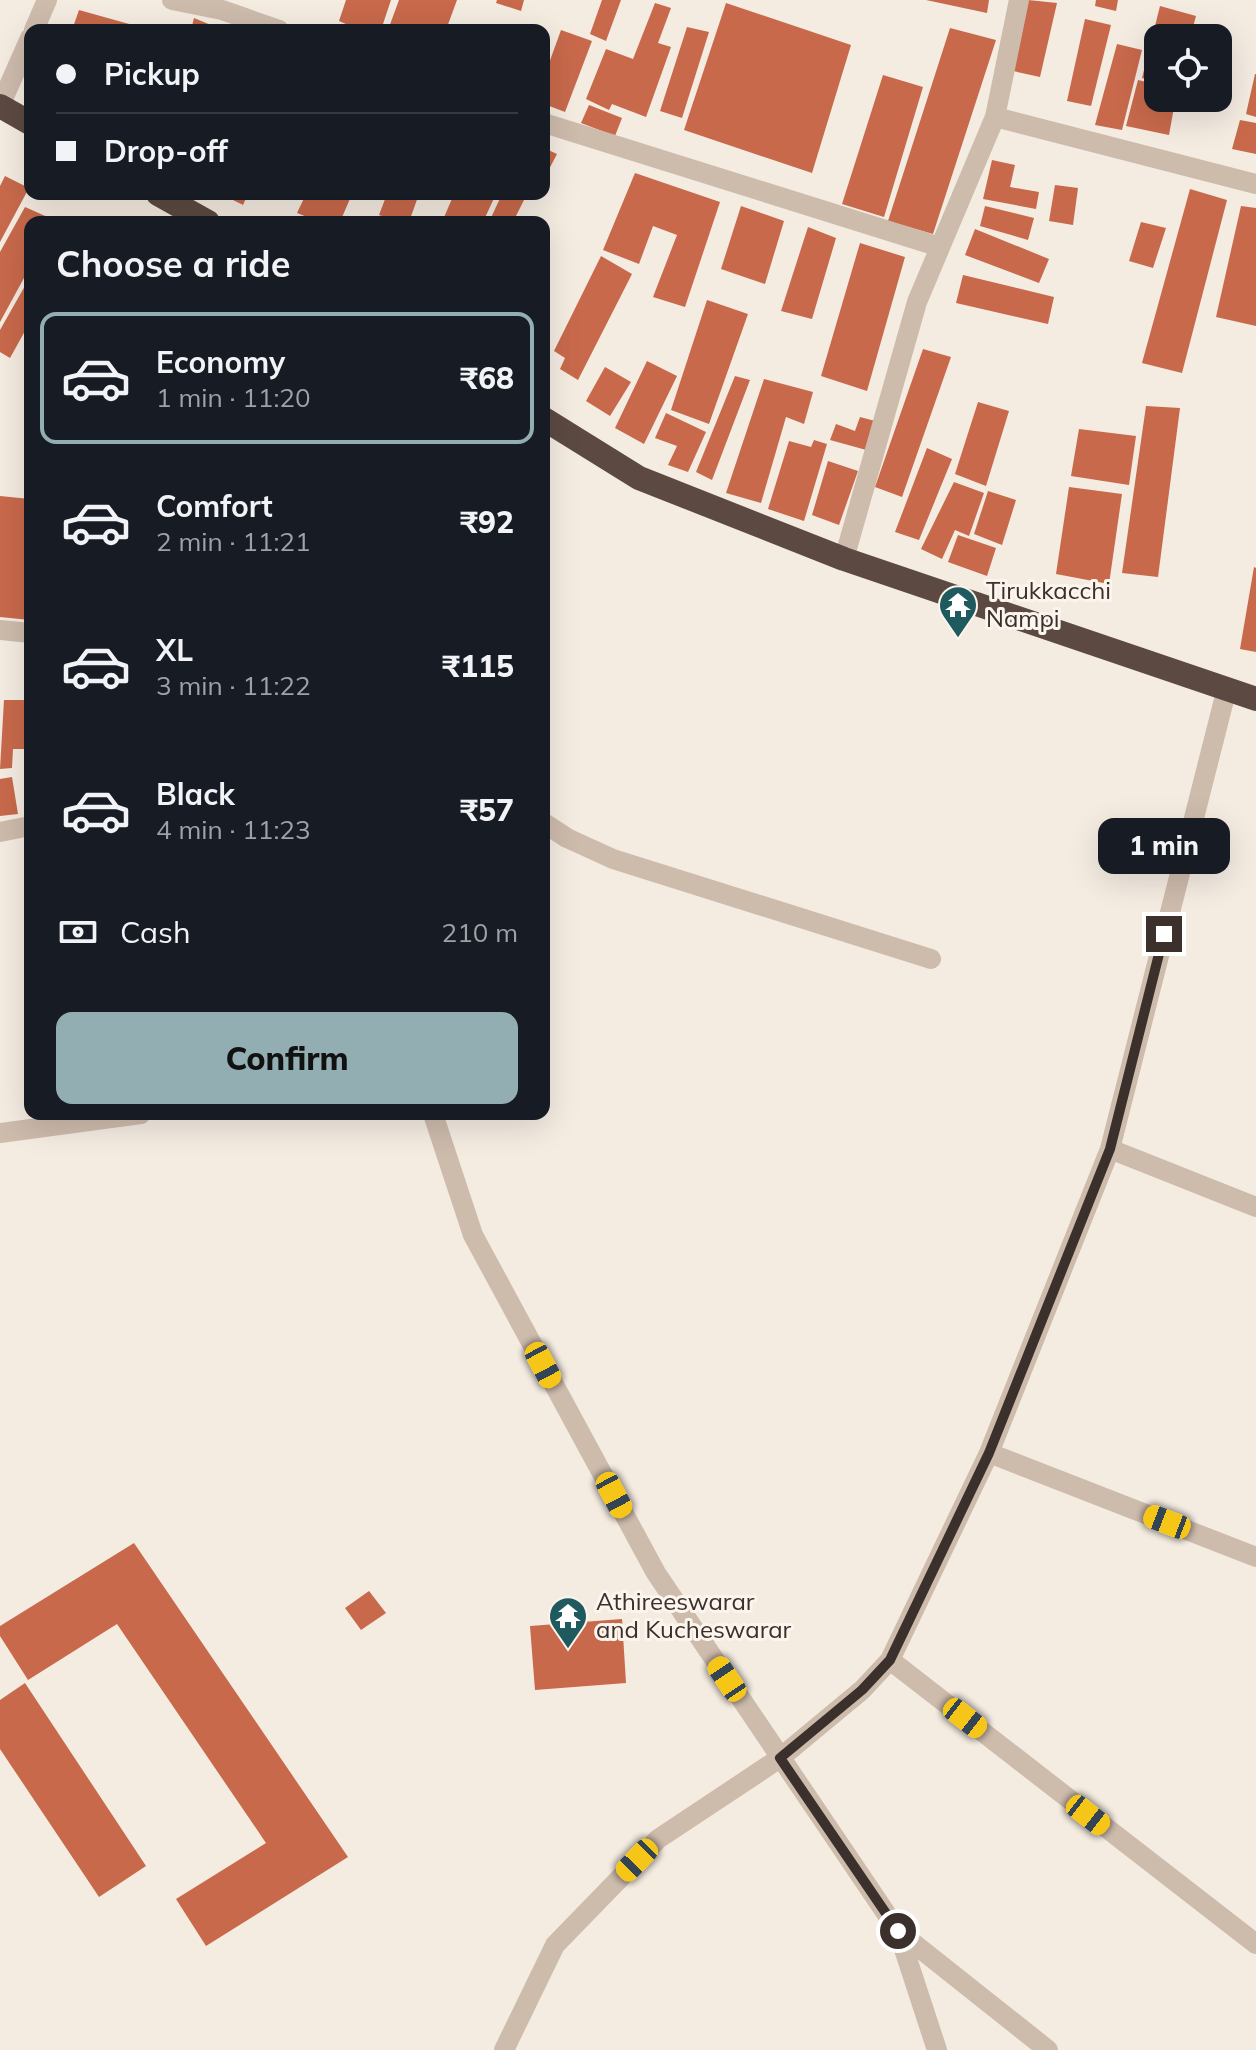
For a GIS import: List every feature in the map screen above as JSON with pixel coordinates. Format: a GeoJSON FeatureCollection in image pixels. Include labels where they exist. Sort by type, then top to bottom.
{"type":"FeatureCollection","features":[{"type":"Feature","properties":{"kind":"highway"},"geometry":{"type":"LineString","coordinates":[[0,106],[24,120]]}},
{"type":"Feature","properties":{"kind":"highway"},"geometry":{"type":"LineString","coordinates":[[169,200],[197,216]]}},
{"type":"Feature","properties":{"kind":"highway"},"geometry":{"type":"LineString","coordinates":[[550,423],[639,478],[844,559],[1256,699]]}},
{"type":"Feature","properties":{"kind":"street"},"geometry":{"type":"LineString","coordinates":[[37,24],[47,0]]}},
{"type":"Feature","properties":{"kind":"street"},"geometry":{"type":"LineString","coordinates":[[172,0],[222,10],[262,24]]}},
{"type":"Feature","properties":{"kind":"street"},"geometry":{"type":"LineString","coordinates":[[844,559],[917,302],[995,117],[1019,0]]}},
{"type":"Feature","properties":{"kind":"street"},"geometry":{"type":"LineString","coordinates":[[0,106],[24,52]]}},
{"type":"Feature","properties":{"kind":"street"},"geometry":{"type":"LineString","coordinates":[[995,117],[1256,184]]}},
{"type":"Feature","properties":{"kind":"street"},"geometry":{"type":"LineString","coordinates":[[550,125],[940,247]]}},
{"type":"Feature","properties":{"kind":"street"},"geometry":{"type":"LineString","coordinates":[[0,630],[24,632]]}},
{"type":"Feature","properties":{"kind":"street"},"geometry":{"type":"LineString","coordinates":[[504,2050],[555,1945],[658,1839],[780,1758],[862,1690],[890,1660],[989,1453],[1110,1149],[1227,688]]}},
{"type":"Feature","properties":{"kind":"street"},"geometry":{"type":"LineString","coordinates":[[0,832],[24,827]]}},
{"type":"Feature","properties":{"kind":"street"},"geometry":{"type":"LineString","coordinates":[[550,827],[613,859],[931,959]]}},
{"type":"Feature","properties":{"kind":"street"},"geometry":{"type":"LineString","coordinates":[[0,1133],[96,1120]]}},
{"type":"Feature","properties":{"kind":"street"},"geometry":{"type":"LineString","coordinates":[[435,1120],[473,1235],[656,1573],[898,1931],[937,2050]]}},
{"type":"Feature","properties":{"kind":"street"},"geometry":{"type":"LineString","coordinates":[[1110,1149],[1256,1207]]}},
{"type":"Feature","properties":{"kind":"street"},"geometry":{"type":"LineString","coordinates":[[989,1453],[1256,1557]]}},
{"type":"Feature","properties":{"kind":"street"},"geometry":{"type":"LineString","coordinates":[[890,1660],[1256,1944]]}},
{"type":"Feature","properties":{"kind":"street"},"geometry":{"type":"LineString","coordinates":[[898,1931],[1048,2050]]}},
{"type":"Feature","properties":{"kind":"building"},"geometry":{"type":"Polygon","coordinates":[[[346,0],[391,0],[383,24],[346,24],[339,21],[346,0]]]}},
{"type":"Feature","properties":{"kind":"building"},"geometry":{"type":"Polygon","coordinates":[[[399,0],[457,0],[448,24],[390,24],[399,0]]]}},
{"type":"Feature","properties":{"kind":"building"},"geometry":{"type":"Polygon","coordinates":[[[497,0],[524,0],[521,11],[496,3],[497,0]]]}},
{"type":"Feature","properties":{"kind":"building"},"geometry":{"type":"Polygon","coordinates":[[[602,0],[621,0],[606,41],[590,34],[602,0]]]}},
{"type":"Feature","properties":{"kind":"building"},"geometry":{"type":"Polygon","coordinates":[[[926,0],[989,0],[987,13],[926,0]]]}},
{"type":"Feature","properties":{"kind":"building"},"geometry":{"type":"Polygon","coordinates":[[[1028,0],[1057,3],[1040,77],[1013,71],[1028,0]]]}},
{"type":"Feature","properties":{"kind":"building"},"geometry":{"type":"Polygon","coordinates":[[[1096,0],[1118,0],[1116,11],[1095,6],[1096,0]]]}},
{"type":"Feature","properties":{"kind":"building"},"geometry":{"type":"Polygon","coordinates":[[[655,3],[671,8],[658,43],[671,47],[646,117],[612,104],[609,110],[586,99],[606,49],[633,59],[655,3]]]}},
{"type":"Feature","properties":{"kind":"building"},"geometry":{"type":"Polygon","coordinates":[[[726,3],[851,45],[812,173],[684,130],[726,3]]]}},
{"type":"Feature","properties":{"kind":"building"},"geometry":{"type":"Polygon","coordinates":[[[1160,6],[1196,16],[1194,24],[1156,24],[1160,6]]]}},
{"type":"Feature","properties":{"kind":"building"},"geometry":{"type":"Polygon","coordinates":[[[79,10],[129,24],[74,24],[79,10]]]}},
{"type":"Feature","properties":{"kind":"building"},"geometry":{"type":"Polygon","coordinates":[[[194,18],[208,24],[192,24],[194,18]]]}},
{"type":"Feature","properties":{"kind":"building"},"geometry":{"type":"Polygon","coordinates":[[[1085,19],[1111,25],[1091,106],[1067,101],[1085,19]]]}},
{"type":"Feature","properties":{"kind":"building"},"geometry":{"type":"Polygon","coordinates":[[[687,27],[709,32],[682,118],[660,111],[687,27]]]}},
{"type":"Feature","properties":{"kind":"building"},"geometry":{"type":"Polygon","coordinates":[[[950,28],[996,40],[933,234],[888,221],[950,28]]]}},
{"type":"Feature","properties":{"kind":"building"},"geometry":{"type":"Polygon","coordinates":[[[561,30],[592,41],[565,112],[550,106],[550,60],[561,30]]]}},
{"type":"Feature","properties":{"kind":"building"},"geometry":{"type":"Polygon","coordinates":[[[1117,44],[1142,50],[1122,130],[1095,125],[1117,44]]]}},
{"type":"Feature","properties":{"kind":"building"},"geometry":{"type":"Polygon","coordinates":[[[1256,74],[1256,117],[1246,114],[1256,74]]]}},
{"type":"Feature","properties":{"kind":"building"},"geometry":{"type":"Polygon","coordinates":[[[883,75],[923,87],[884,217],[842,204],[883,75]]]}},
{"type":"Feature","properties":{"kind":"building"},"geometry":{"type":"Polygon","coordinates":[[[1138,80],[1144,81],[1144,112],[1173,112],[1169,135],[1126,126],[1138,80]]]}},
{"type":"Feature","properties":{"kind":"building"},"geometry":{"type":"Polygon","coordinates":[[[589,105],[622,118],[615,136],[581,123],[589,105]]]}},
{"type":"Feature","properties":{"kind":"building"},"geometry":{"type":"Polygon","coordinates":[[[1240,120],[1256,123],[1256,154],[1232,149],[1240,120]]]}},
{"type":"Feature","properties":{"kind":"building"},"geometry":{"type":"Polygon","coordinates":[[[550,151],[557,154],[550,167],[550,151]]]}},
{"type":"Feature","properties":{"kind":"building"},"geometry":{"type":"Polygon","coordinates":[[[992,160],[1015,165],[1010,187],[1039,192],[1036,209],[983,199],[992,160]]]}},
{"type":"Feature","properties":{"kind":"building"},"geometry":{"type":"Polygon","coordinates":[[[635,173],[720,202],[685,307],[653,297],[677,235],[653,226],[639,264],[603,250],[635,173]]]}},
{"type":"Feature","properties":{"kind":"building"},"geometry":{"type":"Polygon","coordinates":[[[5,176],[24,186],[24,197],[0,242],[0,186],[5,176]]]}},
{"type":"Feature","properties":{"kind":"building"},"geometry":{"type":"Polygon","coordinates":[[[1055,185],[1078,188],[1073,225],[1049,221],[1055,185]]]}},
{"type":"Feature","properties":{"kind":"building"},"geometry":{"type":"Polygon","coordinates":[[[1190,189],[1227,200],[1182,373],[1142,363],[1190,189]]]}},
{"type":"Feature","properties":{"kind":"building"},"geometry":{"type":"Polygon","coordinates":[[[303,200],[349,200],[343,216],[304,216],[297,213],[303,200]]]}},
{"type":"Feature","properties":{"kind":"building"},"geometry":{"type":"Polygon","coordinates":[[[385,200],[417,200],[411,216],[379,215],[385,200]]]}},
{"type":"Feature","properties":{"kind":"building"},"geometry":{"type":"Polygon","coordinates":[[[451,200],[493,200],[486,216],[445,216],[451,200]]]}},
{"type":"Feature","properties":{"kind":"building"},"geometry":{"type":"Polygon","coordinates":[[[499,200],[524,200],[516,216],[492,216],[499,200]]]}},
{"type":"Feature","properties":{"kind":"building"},"geometry":{"type":"Polygon","coordinates":[[[741,206],[784,221],[765,284],[721,269],[741,206]]]}},
{"type":"Feature","properties":{"kind":"building"},"geometry":{"type":"Polygon","coordinates":[[[985,206],[1034,218],[1028,240],[980,226],[985,206]]]}},
{"type":"Feature","properties":{"kind":"building"},"geometry":{"type":"Polygon","coordinates":[[[1241,206],[1256,208],[1256,326],[1216,317],[1241,206]]]}},
{"type":"Feature","properties":{"kind":"building"},"geometry":{"type":"Polygon","coordinates":[[[25,207],[45,216],[24,216],[24,278],[0,322],[0,252],[25,207]]]}},
{"type":"Feature","properties":{"kind":"building"},"geometry":{"type":"Polygon","coordinates":[[[1141,222],[1166,228],[1153,268],[1129,261],[1141,222]]]}},
{"type":"Feature","properties":{"kind":"building"},"geometry":{"type":"Polygon","coordinates":[[[808,227],[836,238],[812,319],[781,311],[808,227]]]}},
{"type":"Feature","properties":{"kind":"building"},"geometry":{"type":"Polygon","coordinates":[[[975,229],[1049,259],[1039,283],[965,255],[975,229]]]}},
{"type":"Feature","properties":{"kind":"building"},"geometry":{"type":"Polygon","coordinates":[[[860,243],[905,257],[867,391],[821,376],[860,243]]]}},
{"type":"Feature","properties":{"kind":"building"},"geometry":{"type":"Polygon","coordinates":[[[601,256],[632,274],[578,380],[560,369],[565,358],[554,351],[601,256]]]}},
{"type":"Feature","properties":{"kind":"building"},"geometry":{"type":"Polygon","coordinates":[[[963,275],[1054,297],[1048,324],[956,303],[963,275]]]}},
{"type":"Feature","properties":{"kind":"building"},"geometry":{"type":"Polygon","coordinates":[[[24,288],[24,333],[10,358],[0,352],[0,330],[24,288]]]}},
{"type":"Feature","properties":{"kind":"building"},"geometry":{"type":"Polygon","coordinates":[[[707,300],[748,314],[709,424],[671,410],[707,300]]]}},
{"type":"Feature","properties":{"kind":"building"},"geometry":{"type":"Polygon","coordinates":[[[923,349],[951,357],[902,497],[875,487],[923,349]]]}},
{"type":"Feature","properties":{"kind":"building"},"geometry":{"type":"Polygon","coordinates":[[[647,361],[677,376],[644,444],[615,428],[647,361]]]}},
{"type":"Feature","properties":{"kind":"building"},"geometry":{"type":"Polygon","coordinates":[[[605,367],[631,382],[610,416],[586,401],[605,367]]]}},
{"type":"Feature","properties":{"kind":"building"},"geometry":{"type":"Polygon","coordinates":[[[735,376],[750,380],[712,480],[696,472],[735,376]]]}},
{"type":"Feature","properties":{"kind":"building"},"geometry":{"type":"Polygon","coordinates":[[[764,379],[813,392],[804,424],[786,417],[761,503],[726,493],[764,379]]]}},
{"type":"Feature","properties":{"kind":"building"},"geometry":{"type":"Polygon","coordinates":[[[978,402],[1009,411],[986,486],[955,474],[978,402]]]}},
{"type":"Feature","properties":{"kind":"building"},"geometry":{"type":"Polygon","coordinates":[[[1146,406],[1180,408],[1158,577],[1122,573],[1146,406]]]}},
{"type":"Feature","properties":{"kind":"building"},"geometry":{"type":"Polygon","coordinates":[[[666,413],[706,432],[688,472],[668,465],[677,446],[655,438],[666,413]]]}},
{"type":"Feature","properties":{"kind":"building"},"geometry":{"type":"Polygon","coordinates":[[[860,417],[879,422],[870,451],[830,440],[836,424],[855,431],[860,417]]]}},
{"type":"Feature","properties":{"kind":"building"},"geometry":{"type":"Polygon","coordinates":[[[1079,429],[1136,436],[1129,485],[1071,476],[1079,429]]]}},
{"type":"Feature","properties":{"kind":"building"},"geometry":{"type":"Polygon","coordinates":[[[814,440],[827,444],[804,521],[768,509],[789,441],[811,447],[814,440]]]}},
{"type":"Feature","properties":{"kind":"building"},"geometry":{"type":"Polygon","coordinates":[[[927,448],[952,459],[919,540],[895,532],[927,448]]]}},
{"type":"Feature","properties":{"kind":"building"},"geometry":{"type":"Polygon","coordinates":[[[828,461],[858,471],[839,525],[812,515],[828,461]]]}},
{"type":"Feature","properties":{"kind":"building"},"geometry":{"type":"Polygon","coordinates":[[[954,482],[984,493],[969,536],[955,530],[942,559],[921,549],[954,482]]]}},
{"type":"Feature","properties":{"kind":"building"},"geometry":{"type":"Polygon","coordinates":[[[1069,487],[1122,494],[1109,584],[1056,574],[1069,487]]]}},
{"type":"Feature","properties":{"kind":"building"},"geometry":{"type":"Polygon","coordinates":[[[988,491],[1016,500],[1002,545],[974,534],[988,491]]]}},
{"type":"Feature","properties":{"kind":"building"},"geometry":{"type":"Polygon","coordinates":[[[0,496],[24,498],[24,619],[0,617],[0,496]]]}},
{"type":"Feature","properties":{"kind":"building"},"geometry":{"type":"Polygon","coordinates":[[[958,535],[996,548],[987,576],[948,562],[958,535]]]}},
{"type":"Feature","properties":{"kind":"building"},"geometry":{"type":"Polygon","coordinates":[[[1256,568],[1256,652],[1240,649],[1256,568]]]}},
{"type":"Feature","properties":{"kind":"building"},"geometry":{"type":"Polygon","coordinates":[[[4,700],[24,700],[24,749],[13,749],[12,768],[0,769],[4,700]]]}},
{"type":"Feature","properties":{"kind":"building"},"geometry":{"type":"Polygon","coordinates":[[[12,777],[18,814],[0,816],[0,779],[12,777]]]}},
{"type":"Feature","properties":{"kind":"building"},"geometry":{"type":"Polygon","coordinates":[[[134,1543],[348,1857],[206,1946],[176,1899],[266,1843],[117,1624],[28,1680],[0,1636],[0,1626],[134,1543]]]}},
{"type":"Feature","properties":{"kind":"building"},"geometry":{"type":"Polygon","coordinates":[[[369,1591],[386,1613],[361,1630],[345,1608],[369,1591]]]}},
{"type":"Feature","properties":{"kind":"building"},"geometry":{"type":"Polygon","coordinates":[[[622,1619],[626,1683],[535,1690],[530,1626],[622,1619]]]}},
{"type":"Feature","properties":{"kind":"building"},"geometry":{"type":"Polygon","coordinates":[[[25,1683],[146,1866],[99,1897],[0,1749],[0,1700],[25,1683]]]}},
{"type":"Feature","properties":{"kind":"place","name":"Tirukkacchi Nampi"},"geometry":{"type":"Point","coordinates":[958,639]}},
{"type":"Feature","properties":{"kind":"place","name":"Athireeswarar and Kucheswarar"},"geometry":{"type":"Point","coordinates":[568,1650]}},
{"type":"Feature","properties":{"kind":"route"},"geometry":{"type":"LineString","coordinates":[[898,1931],[780,1758],[862,1690],[890,1660],[989,1453],[1110,1149],[1164,934]]}}]}
